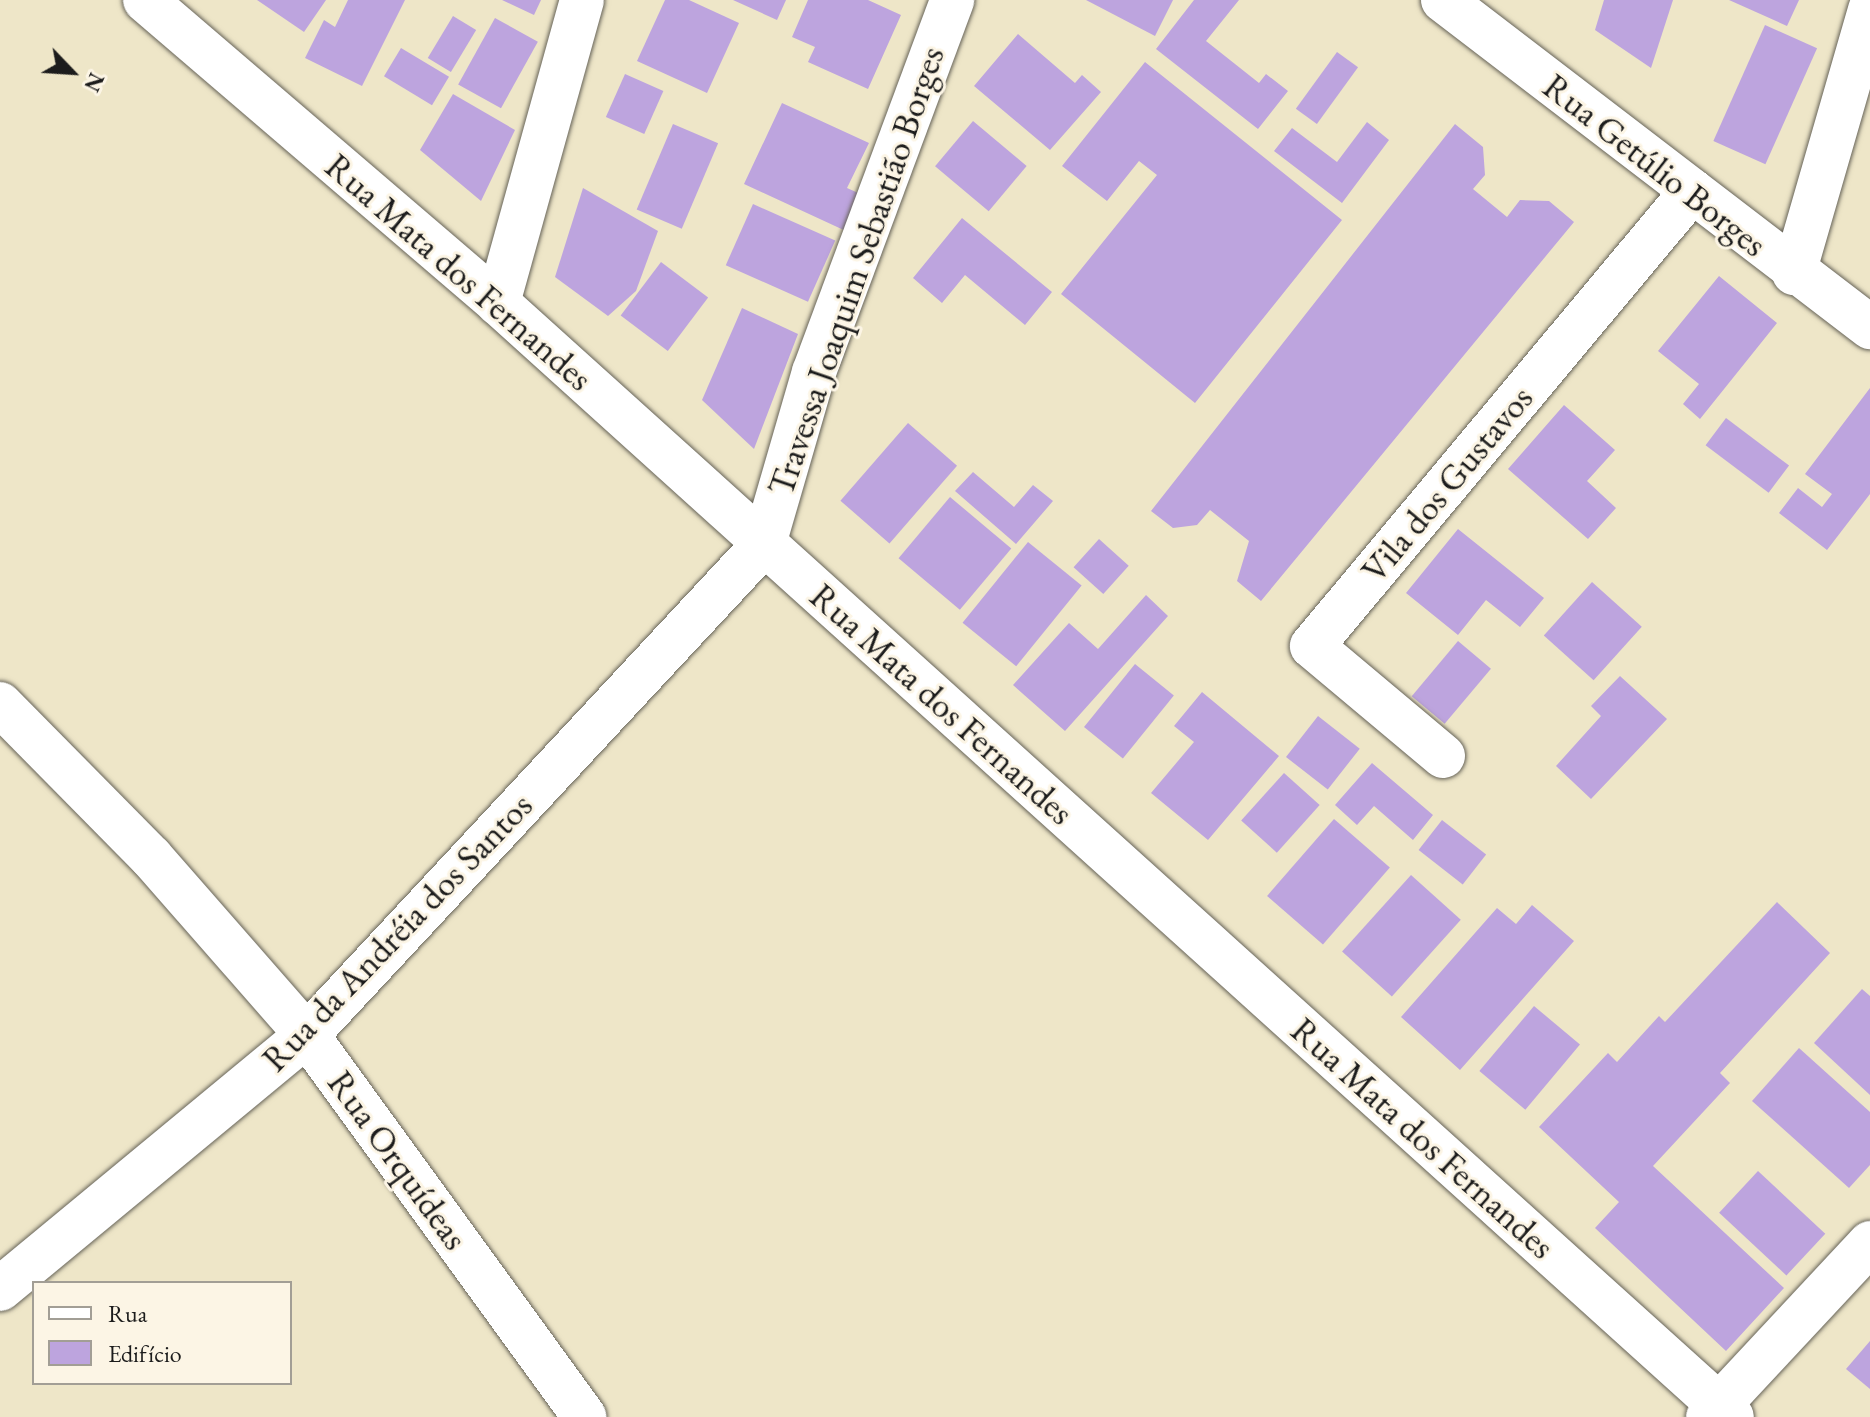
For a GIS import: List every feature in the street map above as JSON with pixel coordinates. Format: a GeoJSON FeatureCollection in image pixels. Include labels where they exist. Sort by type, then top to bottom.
{"type":"FeatureCollection","features":[{"type":"Feature","properties":{"kind":"street","name":"Rua Mata dos Fernandes"},"geometry":{"type":"LineString","coordinates":[[145,0],[498,303],[1720,1413]]}},
{"type":"Feature","properties":{"kind":"street"},"geometry":{"type":"LineString","coordinates":[[498,303],[582,0]]}},
{"type":"Feature","properties":{"kind":"street","name":"Travessa Joaquim Sebastião Borges"},"geometry":{"type":"LineString","coordinates":[[764,544],[814,372],[952,0]]}},
{"type":"Feature","properties":{"kind":"street","name":"Rua Getúlio Borges"},"geometry":{"type":"LineString","coordinates":[[1443,0],[1794,273],[1870,327]]}},
{"type":"Feature","properties":{"kind":"street"},"geometry":{"type":"LineString","coordinates":[[1794,273],[1870,10]]}},
{"type":"Feature","properties":{"kind":"street","name":"Vila dos Gustavos"},"geometry":{"type":"LineString","coordinates":[[1443,756],[1312,646],[1692,191]]}},
{"type":"Feature","properties":{"kind":"street","name":"Rua da Andréia dos Santos"},"geometry":{"type":"LineString","coordinates":[[0,1289],[307,1035],[764,544]]}},
{"type":"Feature","properties":{"kind":"street","name":"Rua Orquídeas"},"geometry":{"type":"LineString","coordinates":[[0,704],[151,857],[307,1035],[585,1417]]}},
{"type":"Feature","properties":{"kind":"street"},"geometry":{"type":"LineString","coordinates":[[1720,1413],[1870,1243]]}},
{"type":"Feature","properties":{"kind":"building"},"geometry":{"type":"Polygon","coordinates":[[[257,0],[326,0],[304,32],[257,0]]]}},
{"type":"Feature","properties":{"kind":"building"},"geometry":{"type":"Polygon","coordinates":[[[348,0],[405,0],[362,86],[305,58],[324,20],[335,27],[348,0]]]}},
{"type":"Feature","properties":{"kind":"building"},"geometry":{"type":"Polygon","coordinates":[[[502,0],[541,0],[534,15],[502,0]]]}},
{"type":"Feature","properties":{"kind":"building"},"geometry":{"type":"Polygon","coordinates":[[[665,0],[689,0],[739,23],[707,93],[637,61],[665,0]]]}},
{"type":"Feature","properties":{"kind":"building"},"geometry":{"type":"Polygon","coordinates":[[[733,0],[786,0],[777,20],[733,0]]]}},
{"type":"Feature","properties":{"kind":"building"},"geometry":{"type":"Polygon","coordinates":[[[808,0],[868,0],[901,15],[868,89],[808,62],[815,47],[792,37],[808,0]]]}},
{"type":"Feature","properties":{"kind":"building"},"geometry":{"type":"Polygon","coordinates":[[[1086,0],[1173,0],[1155,36],[1086,0]]]}},
{"type":"Feature","properties":{"kind":"building"},"geometry":{"type":"Polygon","coordinates":[[[1194,0],[1239,0],[1206,41],[1259,83],[1266,74],[1288,91],[1258,129],[1156,49],[1194,0]]]}},
{"type":"Feature","properties":{"kind":"building"},"geometry":{"type":"Polygon","coordinates":[[[1604,0],[1673,0],[1651,68],[1595,30],[1604,0]]]}},
{"type":"Feature","properties":{"kind":"building"},"geometry":{"type":"Polygon","coordinates":[[[1729,0],[1799,0],[1787,26],[1729,0]]]}},
{"type":"Feature","properties":{"kind":"building"},"geometry":{"type":"Polygon","coordinates":[[[453,16],[476,30],[451,72],[428,58],[453,16]]]}},
{"type":"Feature","properties":{"kind":"building"},"geometry":{"type":"Polygon","coordinates":[[[495,18],[538,42],[501,108],[458,84],[495,18]]]}},
{"type":"Feature","properties":{"kind":"building"},"geometry":{"type":"Polygon","coordinates":[[[1765,25],[1817,48],[1765,164],[1713,141],[1765,25]]]}},
{"type":"Feature","properties":{"kind":"building"},"geometry":{"type":"Polygon","coordinates":[[[1018,34],[1075,83],[1082,75],[1101,92],[1050,150],[974,86],[1018,34]]]}},
{"type":"Feature","properties":{"kind":"building"},"geometry":{"type":"Polygon","coordinates":[[[401,48],[449,77],[432,105],[384,76],[401,48]]]}},
{"type":"Feature","properties":{"kind":"building"},"geometry":{"type":"Polygon","coordinates":[[[1337,52],[1358,67],[1317,124],[1296,109],[1337,52]]]}},
{"type":"Feature","properties":{"kind":"building"},"geometry":{"type":"Polygon","coordinates":[[[1145,62],[1342,220],[1195,403],[1061,294],[1157,175],[1139,161],[1107,201],[1062,166],[1145,62]]]}},
{"type":"Feature","properties":{"kind":"building"},"geometry":{"type":"Polygon","coordinates":[[[625,74],[663,91],[644,134],[606,117],[625,74]]]}},
{"type":"Feature","properties":{"kind":"building"},"geometry":{"type":"Polygon","coordinates":[[[453,94],[515,130],[481,201],[420,150],[453,94]]]}},
{"type":"Feature","properties":{"kind":"building"},"geometry":{"type":"Polygon","coordinates":[[[782,103],[869,143],[847,188],[865,196],[848,232],[744,184],[782,103]]]}},
{"type":"Feature","properties":{"kind":"building"},"geometry":{"type":"Polygon","coordinates":[[[973,121],[1027,166],[989,211],[935,166],[973,121]]]}},
{"type":"Feature","properties":{"kind":"building"},"geometry":{"type":"Polygon","coordinates":[[[1367,122],[1389,140],[1342,203],[1274,151],[1292,128],[1337,162],[1367,122]]]}},
{"type":"Feature","properties":{"kind":"building"},"geometry":{"type":"Polygon","coordinates":[[[673,124],[718,143],[682,229],[637,210],[673,124]]]}},
{"type":"Feature","properties":{"kind":"building"},"geometry":{"type":"Polygon","coordinates":[[[1455,124],[1483,147],[1485,175],[1473,189],[1507,217],[1520,200],[1549,201],[1574,222],[1261,601],[1237,581],[1249,541],[1210,510],[1197,525],[1173,528],[1151,511],[1455,124]]]}},
{"type":"Feature","properties":{"kind":"building"},"geometry":{"type":"Polygon","coordinates":[[[583,188],[658,231],[636,291],[608,316],[555,277],[583,188]]]}},
{"type":"Feature","properties":{"kind":"building"},"geometry":{"type":"Polygon","coordinates":[[[753,204],[835,241],[808,302],[726,265],[753,204]]]}},
{"type":"Feature","properties":{"kind":"building"},"geometry":{"type":"Polygon","coordinates":[[[962,218],[1052,292],[1025,325],[965,275],[942,303],[913,278],[962,218]]]}},
{"type":"Feature","properties":{"kind":"building"},"geometry":{"type":"Polygon","coordinates":[[[661,262],[708,298],[668,351],[621,316],[661,262]]]}},
{"type":"Feature","properties":{"kind":"building"},"geometry":{"type":"Polygon","coordinates":[[[1719,276],[1777,323],[1700,419],[1683,404],[1699,384],[1658,351],[1719,276]]]}},
{"type":"Feature","properties":{"kind":"building"},"geometry":{"type":"Polygon","coordinates":[[[742,308],[798,334],[754,449],[702,400],[742,308]]]}},
{"type":"Feature","properties":{"kind":"building"},"geometry":{"type":"Polygon","coordinates":[[[1870,388],[1870,494],[1827,550],[1779,513],[1798,488],[1822,507],[1832,494],[1805,474],[1870,388]]]}},
{"type":"Feature","properties":{"kind":"building"},"geometry":{"type":"Polygon","coordinates":[[[1564,405],[1615,450],[1587,481],[1616,508],[1588,539],[1508,469],[1564,405]]]}},
{"type":"Feature","properties":{"kind":"building"},"geometry":{"type":"Polygon","coordinates":[[[1726,418],[1789,466],[1769,493],[1706,445],[1726,418]]]}},
{"type":"Feature","properties":{"kind":"building"},"geometry":{"type":"Polygon","coordinates":[[[908,423],[957,466],[889,543],[840,501],[908,423]]]}},
{"type":"Feature","properties":{"kind":"building"},"geometry":{"type":"Polygon","coordinates":[[[973,472],[1014,507],[1033,485],[1053,501],[1016,544],[955,491],[973,472]]]}},
{"type":"Feature","properties":{"kind":"building"},"geometry":{"type":"Polygon","coordinates":[[[950,497],[1011,548],[960,610],[899,558],[950,497]]]}},
{"type":"Feature","properties":{"kind":"building"},"geometry":{"type":"Polygon","coordinates":[[[1458,529],[1544,598],[1520,627],[1486,600],[1458,635],[1406,593],[1458,529]]]}},
{"type":"Feature","properties":{"kind":"building"},"geometry":{"type":"Polygon","coordinates":[[[1099,539],[1129,566],[1103,594],[1074,567],[1099,539]]]}},
{"type":"Feature","properties":{"kind":"building"},"geometry":{"type":"Polygon","coordinates":[[[1028,542],[1082,585],[1016,666],[963,623],[1028,542]]]}},
{"type":"Feature","properties":{"kind":"building"},"geometry":{"type":"Polygon","coordinates":[[[1592,582],[1642,627],[1594,680],[1544,636],[1592,582]]]}},
{"type":"Feature","properties":{"kind":"building"},"geometry":{"type":"Polygon","coordinates":[[[1146,595],[1168,616],[1065,731],[1013,685],[1069,623],[1098,649],[1146,595]]]}},
{"type":"Feature","properties":{"kind":"building"},"geometry":{"type":"Polygon","coordinates":[[[1458,641],[1491,669],[1445,724],[1412,696],[1458,641]]]}},
{"type":"Feature","properties":{"kind":"building"},"geometry":{"type":"Polygon","coordinates":[[[1135,664],[1174,695],[1123,758],[1084,727],[1135,664]]]}},
{"type":"Feature","properties":{"kind":"building"},"geometry":{"type":"Polygon","coordinates":[[[1620,676],[1667,719],[1591,799],[1556,766],[1601,716],[1591,706],[1620,676]]]}},
{"type":"Feature","properties":{"kind":"building"},"geometry":{"type":"Polygon","coordinates":[[[1202,692],[1279,756],[1208,840],[1151,793],[1194,742],[1174,726],[1202,692]]]}},
{"type":"Feature","properties":{"kind":"building"},"geometry":{"type":"Polygon","coordinates":[[[1318,716],[1360,749],[1328,790],[1286,757],[1318,716]]]}},
{"type":"Feature","properties":{"kind":"building"},"geometry":{"type":"Polygon","coordinates":[[[1372,763],[1433,815],[1413,840],[1374,806],[1357,825],[1335,805],[1372,763]]]}},
{"type":"Feature","properties":{"kind":"building"},"geometry":{"type":"Polygon","coordinates":[[[1284,773],[1320,805],[1277,853],[1241,821],[1284,773]]]}},
{"type":"Feature","properties":{"kind":"building"},"geometry":{"type":"Polygon","coordinates":[[[1334,819],[1390,868],[1323,945],[1267,896],[1334,819]]]}},
{"type":"Feature","properties":{"kind":"building"},"geometry":{"type":"Polygon","coordinates":[[[1442,820],[1486,854],[1463,884],[1419,850],[1442,820]]]}},
{"type":"Feature","properties":{"kind":"building"},"geometry":{"type":"Polygon","coordinates":[[[1411,875],[1461,920],[1392,996],[1342,952],[1411,875]]]}},
{"type":"Feature","properties":{"kind":"building"},"geometry":{"type":"Polygon","coordinates":[[[1777,902],[1830,953],[1720,1073],[1730,1083],[1653,1166],[1784,1288],[1726,1351],[1595,1228],[1619,1202],[1539,1127],[1608,1053],[1617,1062],[1659,1016],[1665,1022],[1777,902]]]}},
{"type":"Feature","properties":{"kind":"building"},"geometry":{"type":"Polygon","coordinates":[[[1532,905],[1574,941],[1460,1070],[1401,1017],[1497,908],[1516,924],[1532,905]]]}},
{"type":"Feature","properties":{"kind":"building"},"geometry":{"type":"Polygon","coordinates":[[[1862,989],[1870,996],[1870,1095],[1814,1043],[1862,989]]]}},
{"type":"Feature","properties":{"kind":"building"},"geometry":{"type":"Polygon","coordinates":[[[1534,1006],[1580,1045],[1525,1110],[1479,1071],[1534,1006]]]}},
{"type":"Feature","properties":{"kind":"building"},"geometry":{"type":"Polygon","coordinates":[[[1799,1048],[1870,1112],[1870,1165],[1849,1188],[1752,1101],[1799,1048]]]}},
{"type":"Feature","properties":{"kind":"building"},"geometry":{"type":"Polygon","coordinates":[[[1758,1171],[1825,1234],[1786,1275],[1719,1213],[1758,1171]]]}},
{"type":"Feature","properties":{"kind":"building"},"geometry":{"type":"Polygon","coordinates":[[[1870,1341],[1870,1389],[1846,1369],[1870,1341]]]}}]}
